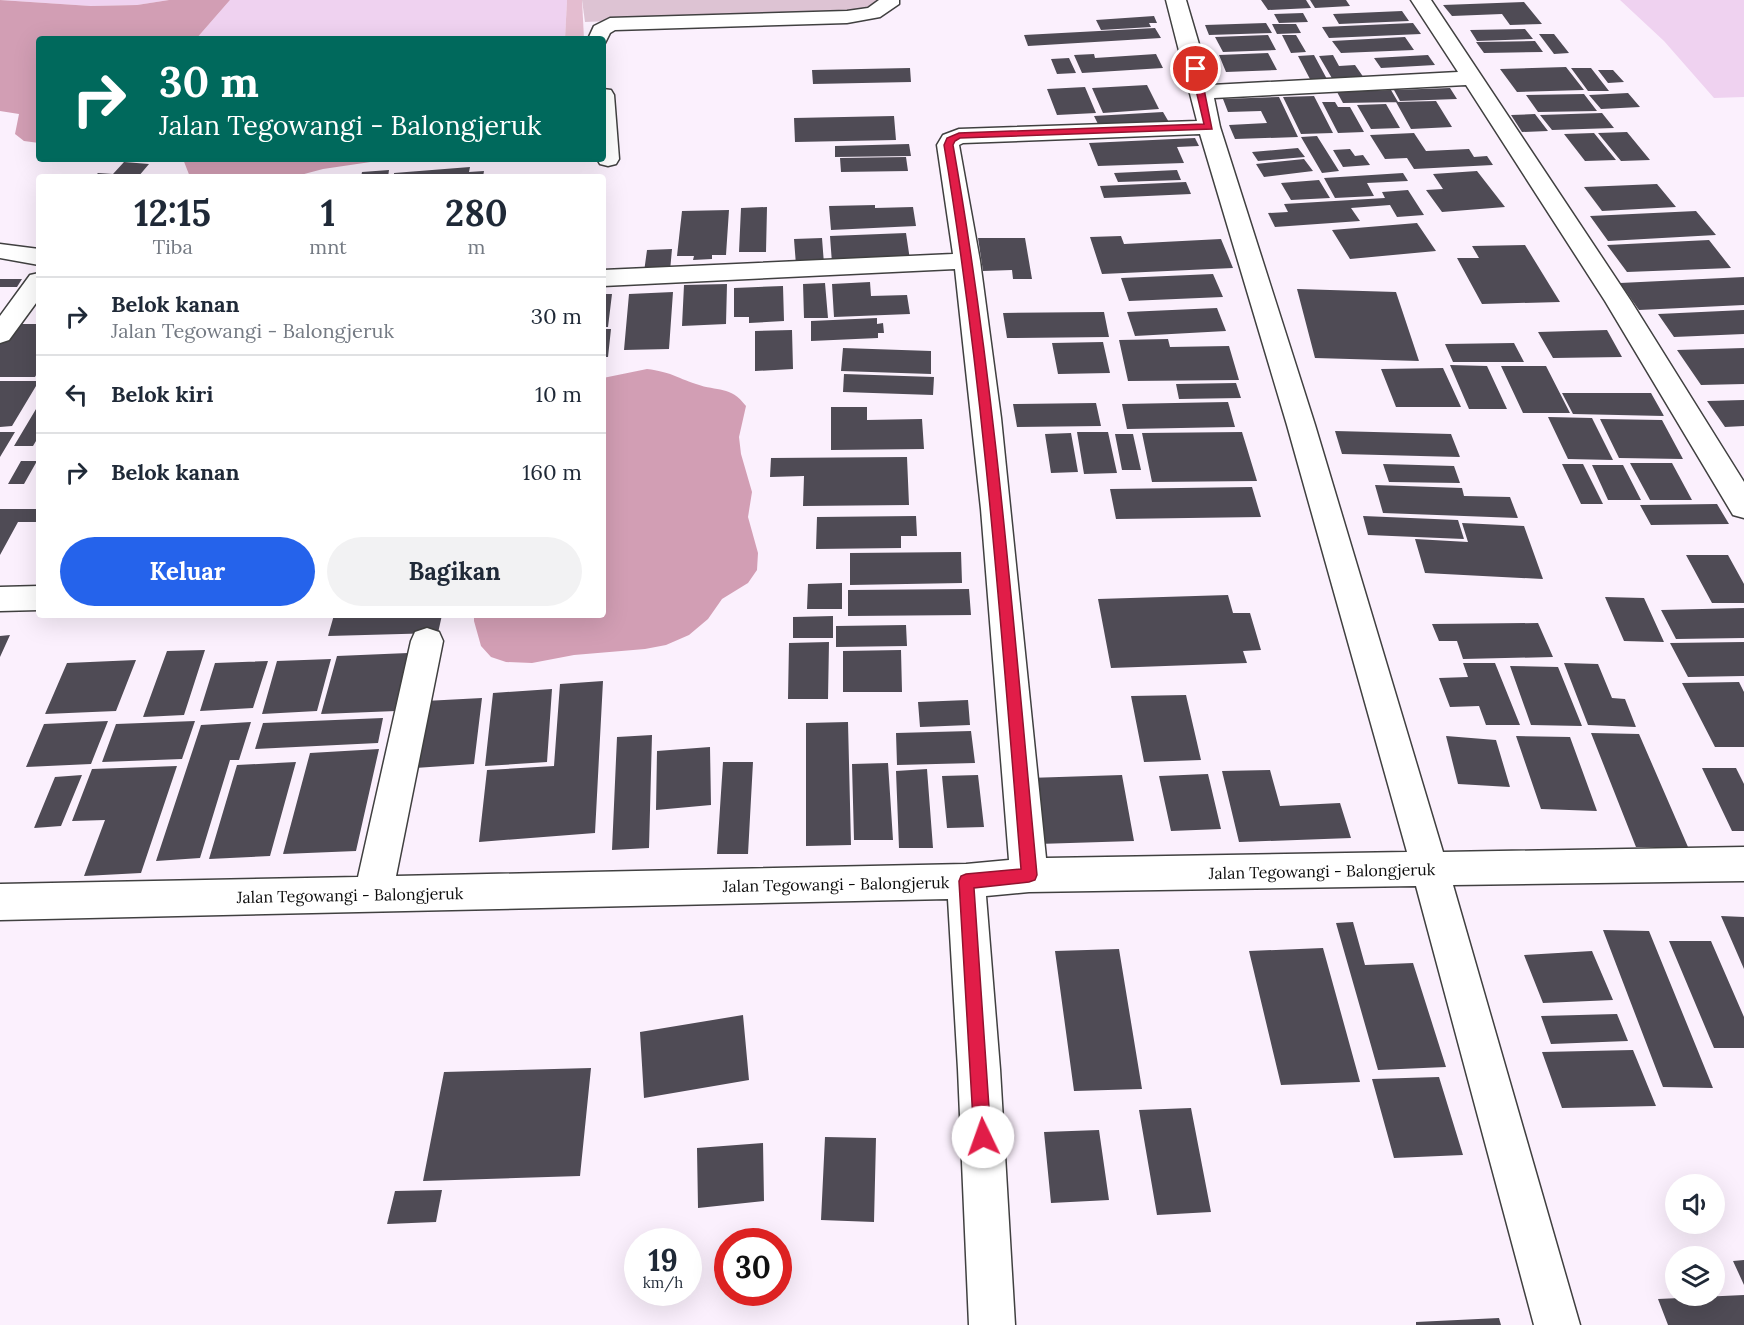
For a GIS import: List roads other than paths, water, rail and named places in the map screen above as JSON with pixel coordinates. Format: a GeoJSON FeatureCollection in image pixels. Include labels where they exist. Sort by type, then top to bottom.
{"type":"FeatureCollection","features":[{"type":"Feature","properties":{"kind":"street"},"geometry":{"type":"LineString","coordinates":[[599,36],[601,30],[610,24],[848,17],[873,13],[889,4],[889,0]]}},
{"type":"Feature","properties":{"kind":"street"},"geometry":{"type":"LineString","coordinates":[[1176,0],[1202,92],[1209,127],[1278,344],[1431,869],[1557,1325]]}},
{"type":"Feature","properties":{"kind":"street"},"geometry":{"type":"LineString","coordinates":[[1421,0],[1618,301],[1744,507]]}},
{"type":"Feature","properties":{"kind":"street"},"geometry":{"type":"LineString","coordinates":[[1202,92],[1470,78]]}},
{"type":"Feature","properties":{"kind":"street"},"geometry":{"type":"LineString","coordinates":[[1029,875],[993,472],[968,261],[948,145],[951,140],[959,136],[1209,127]]}},
{"type":"Feature","properties":{"kind":"street"},"geometry":{"type":"LineString","coordinates":[[606,133],[608,159]]}},
{"type":"Feature","properties":{"kind":"street"},"geometry":{"type":"LineString","coordinates":[[0,251],[36,257]]}},
{"type":"Feature","properties":{"kind":"street"},"geometry":{"type":"LineString","coordinates":[[606,278],[968,261]]}},
{"type":"Feature","properties":{"kind":"street"},"geometry":{"type":"LineString","coordinates":[[0,334],[36,285]]}},
{"type":"Feature","properties":{"kind":"street"},"geometry":{"type":"LineString","coordinates":[[0,599],[36,598]]}},
{"type":"Feature","properties":{"kind":"street"},"geometry":{"type":"LineString","coordinates":[[373,895],[427,641]]}},
{"type":"Feature","properties":{"kind":"street","name":"Jalan Tegowangi - Balongjeruk"},"geometry":{"type":"LineString","coordinates":[[0,902],[966,881],[1029,875],[1744,864]]}},
{"type":"Feature","properties":{"kind":"street"},"geometry":{"type":"LineString","coordinates":[[966,881],[979,1069],[992,1325]]}}]}
